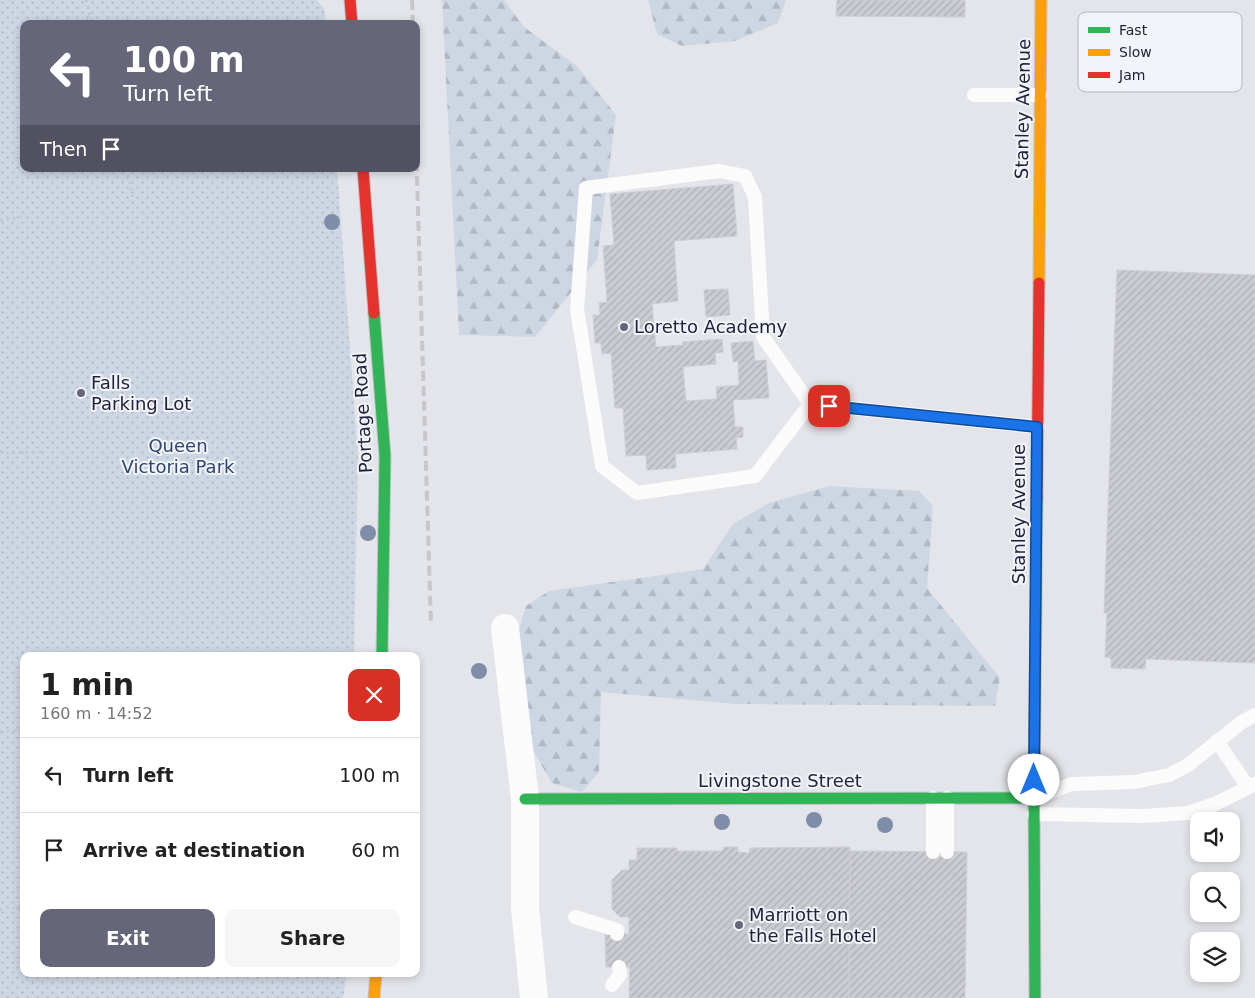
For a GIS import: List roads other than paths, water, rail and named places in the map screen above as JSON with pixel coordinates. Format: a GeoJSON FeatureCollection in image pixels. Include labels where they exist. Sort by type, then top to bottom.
{"type":"FeatureCollection","features":[{"type":"Feature","properties":{"kind":"main road"},"geometry":{"type":"LineString","coordinates":[[350,0],[352,20]]}},
{"type":"Feature","properties":{"kind":"main road","name":"Stanley Avenue"},"geometry":{"type":"LineString","coordinates":[[1035,998],[1034,798],[1041,0]]}},
{"type":"Feature","properties":{"kind":"main road","name":"Portage Road"},"geometry":{"type":"LineString","coordinates":[[363,172],[385,456],[382,652]]}},
{"type":"Feature","properties":{"kind":"main road","name":"Livingstone Street"},"geometry":{"type":"LineString","coordinates":[[525,799],[1034,798]]}},
{"type":"Feature","properties":{"kind":"main road"},"geometry":{"type":"LineString","coordinates":[[374,998],[376,977]]}},
{"type":"Feature","properties":{"kind":"street"},"geometry":{"type":"LineString","coordinates":[[505,628],[525,799],[525,908],[534,998]]}},
{"type":"Feature","properties":{"kind":"lane"},"geometry":{"type":"LineString","coordinates":[[974,95],[1040,95]]}},
{"type":"Feature","properties":{"kind":"lane"},"geometry":{"type":"LineString","coordinates":[[810,404],[755,476],[638,493],[602,466],[577,309],[586,188],[720,171],[745,176],[755,197],[764,337],[810,404],[1037,427]]}},
{"type":"Feature","properties":{"kind":"lane"},"geometry":{"type":"LineString","coordinates":[[1034,798],[1072,784],[1134,782],[1169,775],[1188,765],[1242,722],[1255,715]]}},
{"type":"Feature","properties":{"kind":"lane"},"geometry":{"type":"LineString","coordinates":[[1034,814],[1142,816],[1188,813],[1215,804],[1252,785],[1217,741]]}},
{"type":"Feature","properties":{"kind":"lane"},"geometry":{"type":"LineString","coordinates":[[940,798],[940,852]]}},
{"type":"Feature","properties":{"kind":"lane"},"geometry":{"type":"LineString","coordinates":[[576,917],[617,930],[617,934]]}},
{"type":"Feature","properties":{"kind":"lane"},"geometry":{"type":"LineString","coordinates":[[612,986],[620,975],[620,967]]}},
{"type":"Feature","properties":{"kind":"railway"},"geometry":{"type":"LineString","coordinates":[[412,0],[413,20]]}},
{"type":"Feature","properties":{"kind":"railway"},"geometry":{"type":"LineString","coordinates":[[417,172],[431,625]]}},
{"type":"Feature","properties":{"kind":"place","name":"Loretto Academy"},"geometry":{"type":"Point","coordinates":[624,327]}},
{"type":"Feature","properties":{"kind":"place","name":"Falls Parking Lot"},"geometry":{"type":"Point","coordinates":[81,393]}},
{"type":"Feature","properties":{"kind":"place","name":"Marriott on the Falls Hotel"},"geometry":{"type":"Point","coordinates":[739,925]}},
{"type":"Feature","properties":{"kind":"park label","name":"Queen Victoria Park"},"geometry":{"type":"Point","coordinates":[178,456]}}]}
